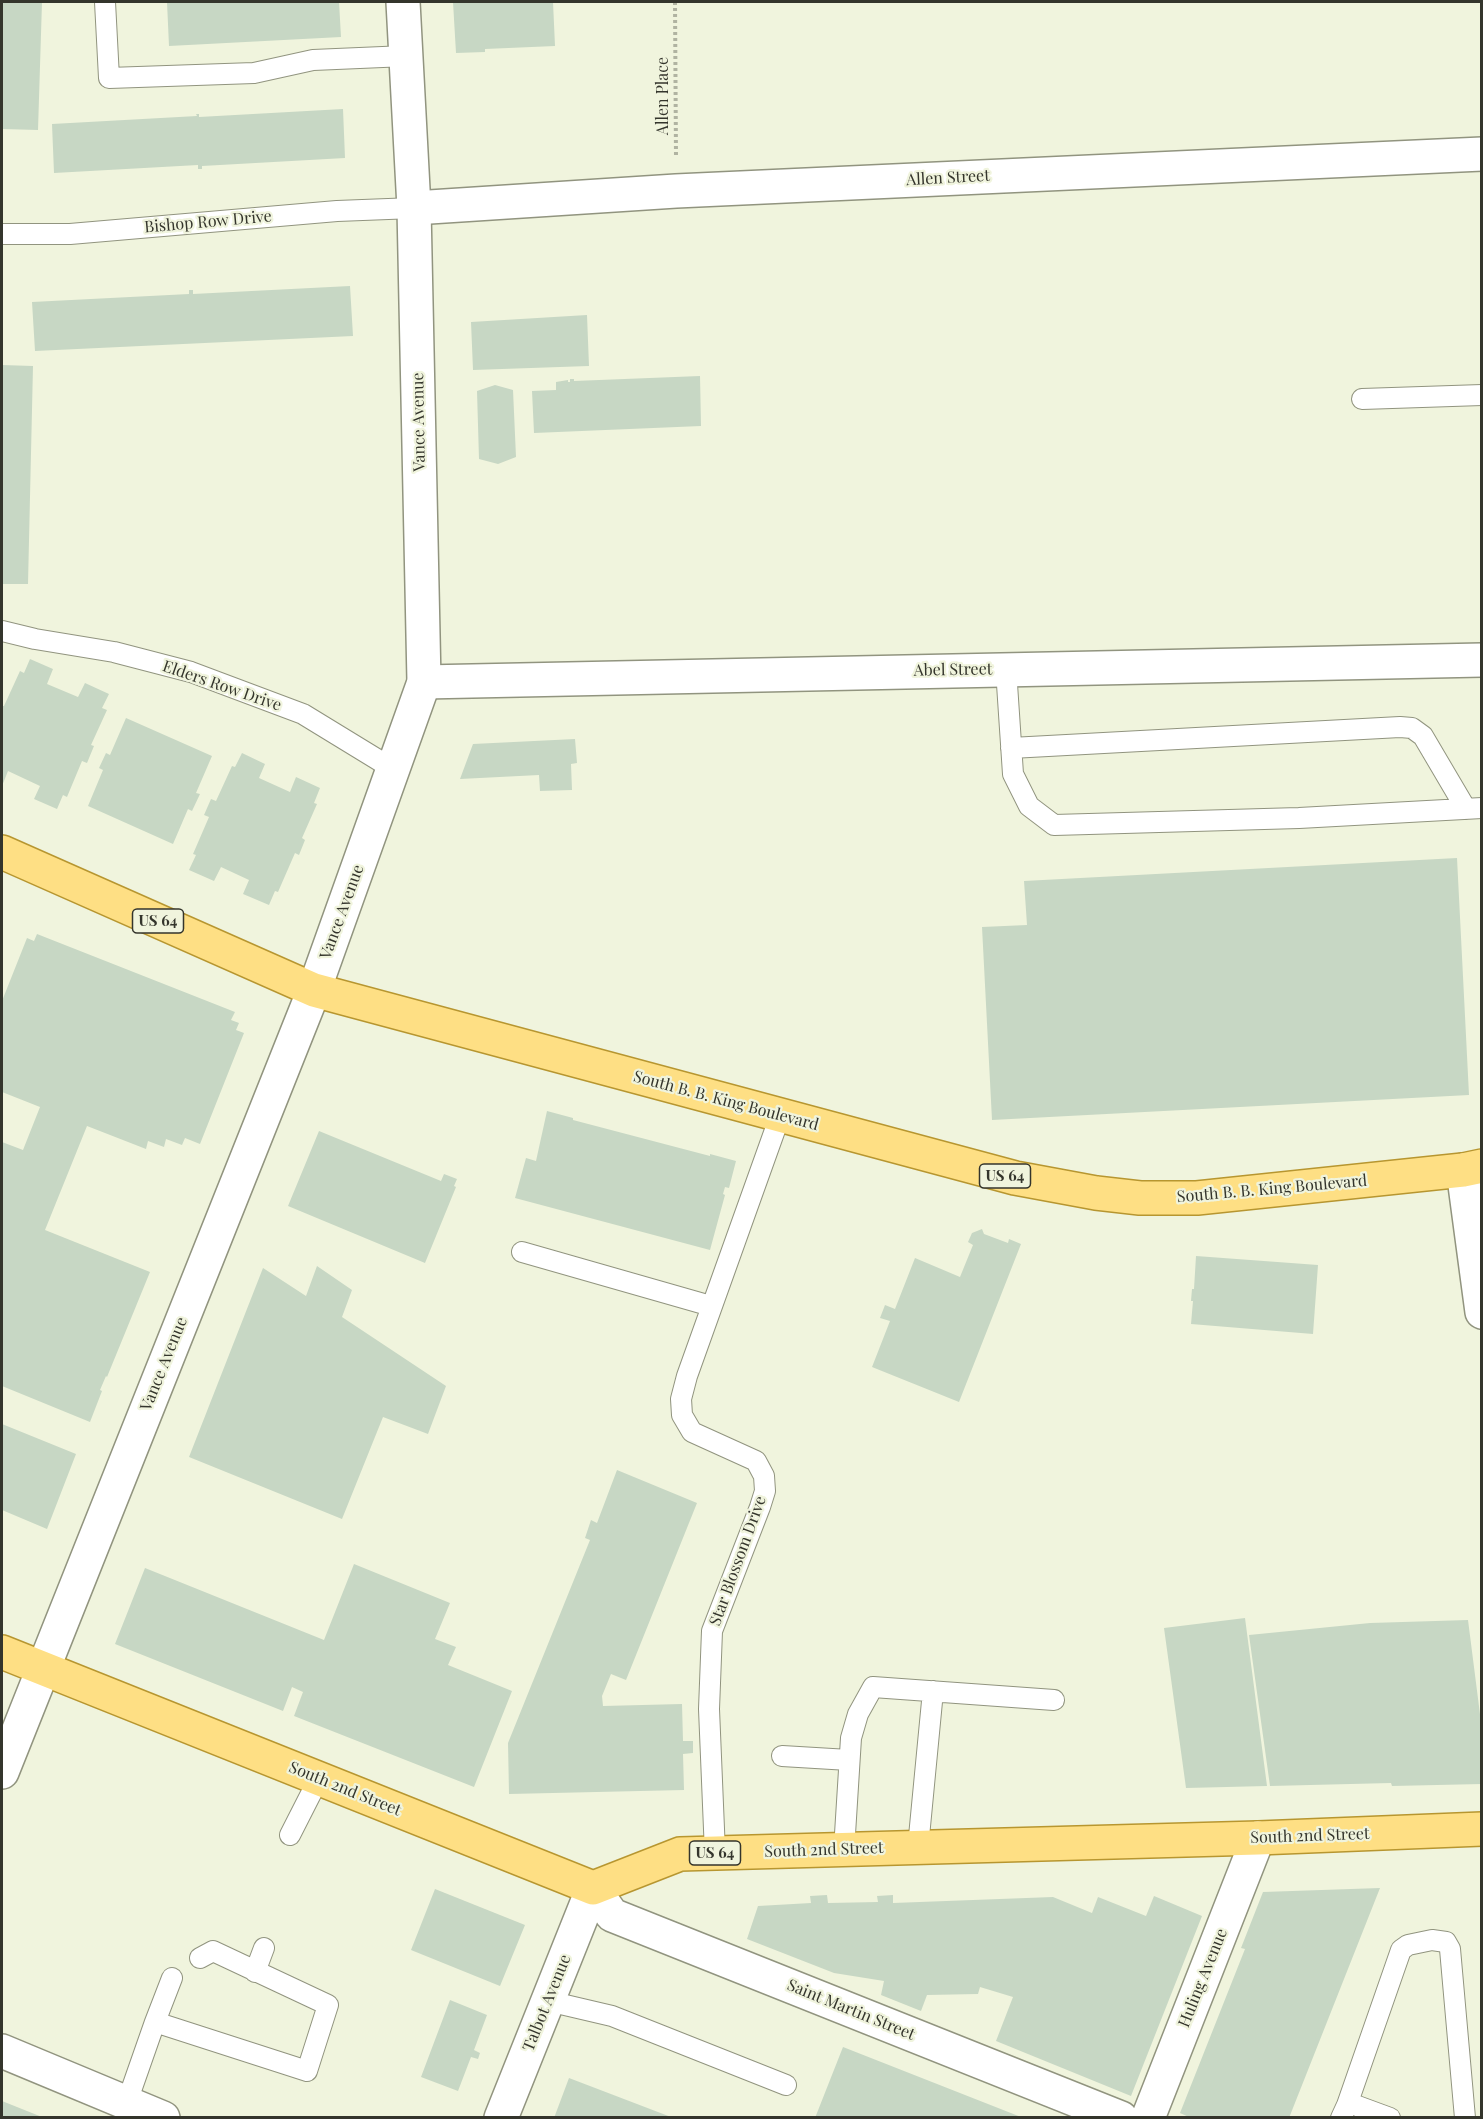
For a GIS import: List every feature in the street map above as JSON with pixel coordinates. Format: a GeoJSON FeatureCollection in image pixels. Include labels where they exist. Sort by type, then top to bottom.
{"type":"FeatureCollection","features":[{"type":"Feature","properties":{"kind":"main road","name":"South B. B. King Boulevard"},"geometry":{"type":"LineString","coordinates":[[2,852],[314,990],[1015,1178],[1096,1193],[1140,1198],[1197,1198],[1475,1168]]}},
{"type":"Feature","properties":{"kind":"main road","name":"South 2nd Street"},"geometry":{"type":"LineString","coordinates":[[2,1652],[593,1888],[681,1854],[1258,1839],[1482,1829]]}},
{"type":"Feature","properties":{"kind":"street","name":"Vance Avenue"},"geometry":{"type":"LineString","coordinates":[[2,1772],[314,990],[424,682],[414,208],[403,2]]}},
{"type":"Feature","properties":{"kind":"street","name":"Allen Street"},"geometry":{"type":"LineString","coordinates":[[414,208],[676,191],[1482,154]]}},
{"type":"Feature","properties":{"kind":"street","name":"Abel Street"},"geometry":{"type":"LineString","coordinates":[[424,682],[1482,660]]}},
{"type":"Feature","properties":{"kind":"street"},"geometry":{"type":"LineString","coordinates":[[1475,1168],[1482,1312]]}},
{"type":"Feature","properties":{"kind":"street","name":"Huling Avenue"},"geometry":{"type":"LineString","coordinates":[[1127,2117],[1258,1839]]}},
{"type":"Feature","properties":{"kind":"street","name":"Talbot Avenue"},"geometry":{"type":"LineString","coordinates":[[501,2118],[593,1888]]}},
{"type":"Feature","properties":{"kind":"street","name":"Saint Martin Street"},"geometry":{"type":"LineString","coordinates":[[593,1888],[612,1915],[1127,2117]]}},
{"type":"Feature","properties":{"kind":"street"},"geometry":{"type":"LineString","coordinates":[[2,2051],[163,2118]]}},
{"type":"Feature","properties":{"kind":"lane"},"geometry":{"type":"LineString","coordinates":[[105,2],[109,78],[254,73],[313,60],[406,56]]}},
{"type":"Feature","properties":{"kind":"lane","name":"Bishop Row Drive"},"geometry":{"type":"LineString","coordinates":[[2,234],[70,234],[337,212],[414,208]]}},
{"type":"Feature","properties":{"kind":"lane"},"geometry":{"type":"LineString","coordinates":[[1362,399],[1482,395]]}},
{"type":"Feature","properties":{"kind":"lane","name":"Elders Row Drive"},"geometry":{"type":"LineString","coordinates":[[2,631],[34,639],[114,652],[191,672],[303,714],[393,769]]}},
{"type":"Feature","properties":{"kind":"lane"},"geometry":{"type":"LineString","coordinates":[[1006,669],[1013,774],[1029,806],[1054,825],[1299,819],[1474,809]]}},
{"type":"Feature","properties":{"kind":"lane"},"geometry":{"type":"LineString","coordinates":[[1011,748],[1412,728],[1423,736],[1474,809]]}},
{"type":"Feature","properties":{"kind":"lane","name":"Star Blossom Drive"},"geometry":{"type":"LineString","coordinates":[[715,1853],[709,1709],[712,1631],[760,1507],[765,1491],[764,1476],[756,1461],[692,1432],[682,1415],[681,1399],[711,1306],[780,1116]]}},
{"type":"Feature","properties":{"kind":"lane"},"geometry":{"type":"LineString","coordinates":[[522,1252],[711,1306]]}},
{"type":"Feature","properties":{"kind":"lane"},"geometry":{"type":"LineString","coordinates":[[844,1850],[851,1738],[858,1714],[873,1687],[1054,1700]]}},
{"type":"Feature","properties":{"kind":"lane"},"geometry":{"type":"LineString","coordinates":[[918,1847],[933,1691]]}},
{"type":"Feature","properties":{"kind":"lane"},"geometry":{"type":"LineString","coordinates":[[782,1756],[849,1760]]}},
{"type":"Feature","properties":{"kind":"lane"},"geometry":{"type":"LineString","coordinates":[[290,1835],[319,1778]]}},
{"type":"Feature","properties":{"kind":"lane"},"geometry":{"type":"LineString","coordinates":[[1344,2111],[1401,1950],[1408,1945],[1432,1940],[1446,1942],[1450,1949],[1466,2118]]}},
{"type":"Feature","properties":{"kind":"lane"},"geometry":{"type":"LineString","coordinates":[[255,1972],[264,1948]]}},
{"type":"Feature","properties":{"kind":"lane"},"geometry":{"type":"LineString","coordinates":[[155,2022],[307,2071],[328,2005],[213,1951],[200,1958]]}},
{"type":"Feature","properties":{"kind":"lane"},"geometry":{"type":"LineString","coordinates":[[127,2102],[172,1978]]}},
{"type":"Feature","properties":{"kind":"lane"},"geometry":{"type":"LineString","coordinates":[[548,2001],[612,2016],[786,2085]]}},
{"type":"Feature","properties":{"kind":"lane"},"geometry":{"type":"LineString","coordinates":[[1344,2111],[1352,2104],[1389,2118]]}},
{"type":"Feature","properties":{"kind":"path","name":"Allen Place"},"geometry":{"type":"LineString","coordinates":[[675,2],[676,191]]}},
{"type":"Feature","properties":{"kind":"building"},"geometry":{"type":"Polygon","coordinates":[[[2,2],[42,2],[38,130],[2,129],[2,2]]]}},
{"type":"Feature","properties":{"kind":"building"},"geometry":{"type":"Polygon","coordinates":[[[167,2],[339,2],[341,37],[169,46],[167,2]]]}},
{"type":"Feature","properties":{"kind":"building"},"geometry":{"type":"Polygon","coordinates":[[[453,2],[553,2],[555,46],[485,49],[485,52],[456,53],[453,2]]]}},
{"type":"Feature","properties":{"kind":"building"},"geometry":{"type":"Polygon","coordinates":[[[343,109],[345,158],[202,166],[202,169],[198,169],[198,165],[54,173],[52,124],[197,116],[196,114],[199,114],[199,117],[343,109]]]}},
{"type":"Feature","properties":{"kind":"building"},"geometry":{"type":"Polygon","coordinates":[[[350,286],[353,336],[35,351],[32,302],[189,294],[189,290],[193,290],[193,294],[350,286]]]}},
{"type":"Feature","properties":{"kind":"building"},"geometry":{"type":"Polygon","coordinates":[[[587,315],[589,366],[473,370],[471,322],[587,315]]]}},
{"type":"Feature","properties":{"kind":"building"},"geometry":{"type":"Polygon","coordinates":[[[2,365],[33,366],[28,584],[2,584],[2,365]]]}},
{"type":"Feature","properties":{"kind":"building"},"geometry":{"type":"Polygon","coordinates":[[[700,376],[701,426],[534,433],[532,391],[556,390],[556,382],[568,380],[570,382],[570,379],[574,381],[700,376]]]}},
{"type":"Feature","properties":{"kind":"building"},"geometry":{"type":"Polygon","coordinates":[[[495,385],[513,390],[516,457],[498,464],[479,459],[477,391],[495,385]]]}},
{"type":"Feature","properties":{"kind":"building"},"geometry":{"type":"Polygon","coordinates":[[[30,659],[53,669],[47,684],[78,697],[85,683],[109,694],[102,708],[107,710],[91,745],[94,746],[87,763],[82,761],[67,797],[63,795],[57,809],[34,799],[40,786],[8,771],[2,786],[2,706],[20,671],[24,673],[30,659]]]}},
{"type":"Feature","properties":{"kind":"building"},"geometry":{"type":"Polygon","coordinates":[[[126,718],[212,756],[196,793],[200,794],[192,811],[188,809],[173,844],[88,806],[103,770],[99,768],[106,753],[110,755],[126,718]]]}},
{"type":"Feature","properties":{"kind":"building"},"geometry":{"type":"Polygon","coordinates":[[[575,739],[577,763],[571,764],[572,790],[540,791],[539,775],[460,779],[473,744],[575,739]]]}},
{"type":"Feature","properties":{"kind":"building"},"geometry":{"type":"Polygon","coordinates":[[[242,753],[265,764],[259,778],[290,792],[296,777],[320,788],[314,803],[317,804],[302,838],[305,840],[299,855],[295,853],[278,892],[275,891],[269,905],[243,894],[249,880],[221,867],[214,881],[189,870],[196,855],[193,854],[209,817],[204,815],[211,799],[216,801],[232,766],[235,767],[242,753]]]}},
{"type":"Feature","properties":{"kind":"building"},"geometry":{"type":"Polygon","coordinates":[[[1457,858],[1469,1095],[992,1120],[982,927],[1027,925],[1024,881],[1457,858]]]}},
{"type":"Feature","properties":{"kind":"building"},"geometry":{"type":"Polygon","coordinates":[[[37,934],[235,1012],[231,1020],[239,1023],[236,1030],[244,1033],[200,1144],[185,1138],[182,1145],[166,1139],[164,1147],[148,1141],[146,1149],[87,1126],[45,1230],[150,1272],[100,1390],[102,1391],[90,1422],[2,1386],[2,1142],[23,1150],[40,1107],[2,1092],[2,1001],[27,938],[34,941],[37,934]]]}},
{"type":"Feature","properties":{"kind":"building"},"geometry":{"type":"Polygon","coordinates":[[[547,1111],[573,1118],[573,1120],[736,1161],[729,1188],[725,1187],[723,1194],[725,1195],[710,1250],[515,1198],[526,1158],[536,1161],[547,1111]]]}},
{"type":"Feature","properties":{"kind":"building"},"geometry":{"type":"Polygon","coordinates":[[[319,1131],[441,1181],[444,1174],[457,1179],[454,1186],[456,1187],[425,1263],[288,1206],[319,1131]]]}},
{"type":"Feature","properties":{"kind":"building"},"geometry":{"type":"Polygon","coordinates":[[[982,1229],[984,1234],[1008,1243],[1009,1239],[1021,1244],[959,1402],[872,1367],[890,1321],[880,1318],[885,1305],[895,1309],[915,1258],[960,1277],[973,1245],[968,1242],[972,1233],[982,1229]]]}},
{"type":"Feature","properties":{"kind":"building"},"geometry":{"type":"Polygon","coordinates":[[[1196,1256],[1318,1265],[1313,1334],[1191,1324],[1196,1256]]]}},
{"type":"Feature","properties":{"kind":"building"},"geometry":{"type":"Polygon","coordinates":[[[317,1266],[352,1290],[342,1317],[446,1386],[428,1434],[383,1417],[342,1519],[189,1457],[263,1268],[306,1296],[317,1266]]]}},
{"type":"Feature","properties":{"kind":"building"},"geometry":{"type":"Polygon","coordinates":[[[2,1424],[76,1454],[47,1529],[2,1510],[2,1424]]]}},
{"type":"Feature","properties":{"kind":"building"},"geometry":{"type":"Polygon","coordinates":[[[617,1470],[697,1503],[626,1680],[611,1674],[602,1696],[603,1706],[682,1704],[683,1741],[693,1741],[693,1753],[683,1754],[684,1790],[509,1794],[508,1743],[590,1540],[585,1538],[591,1520],[597,1523],[617,1470]]]}},
{"type":"Feature","properties":{"kind":"building"},"geometry":{"type":"Polygon","coordinates":[[[354,1564],[450,1603],[435,1639],[456,1647],[448,1665],[512,1691],[474,1787],[294,1716],[303,1692],[292,1687],[283,1711],[115,1644],[145,1568],[324,1640],[354,1564]]]}},
{"type":"Feature","properties":{"kind":"building"},"geometry":{"type":"Polygon","coordinates":[[[1245,1618],[1267,1786],[1186,1788],[1164,1628],[1245,1618]]]}},
{"type":"Feature","properties":{"kind":"building"},"geometry":{"type":"Polygon","coordinates":[[[1468,1620],[1482,1730],[1482,1784],[1392,1786],[1391,1783],[1270,1786],[1249,1635],[1370,1623],[1468,1620]]]}},
{"type":"Feature","properties":{"kind":"building"},"geometry":{"type":"Polygon","coordinates":[[[1380,1888],[1289,2118],[1191,2118],[1180,2113],[1245,1949],[1241,1948],[1263,1892],[1380,1888]]]}},
{"type":"Feature","properties":{"kind":"building"},"geometry":{"type":"Polygon","coordinates":[[[435,1889],[525,1925],[500,1986],[411,1950],[435,1889]]]}},
{"type":"Feature","properties":{"kind":"building"},"geometry":{"type":"Polygon","coordinates":[[[827,1895],[828,1903],[878,1902],[877,1896],[893,1895],[893,1903],[1053,1897],[1092,1913],[1098,1897],[1146,1916],[1154,1896],[1202,1916],[1131,2096],[996,2041],[1013,1997],[980,1987],[978,1994],[927,1995],[921,2011],[881,1995],[884,1981],[834,1973],[747,1939],[758,1906],[811,1903],[810,1896],[827,1895]]]}},
{"type":"Feature","properties":{"kind":"building"},"geometry":{"type":"Polygon","coordinates":[[[450,2000],[487,2015],[474,2050],[480,2053],[478,2059],[471,2057],[458,2091],[421,2077],[450,2000]]]}},
{"type":"Feature","properties":{"kind":"building"},"geometry":{"type":"Polygon","coordinates":[[[843,2047],[1021,2117],[1021,2118],[815,2118],[843,2047]]]}},
{"type":"Feature","properties":{"kind":"building"},"geometry":{"type":"Polygon","coordinates":[[[569,2078],[671,2117],[671,2118],[554,2118],[569,2078]]]}},
{"type":"Feature","properties":{"kind":"building"},"geometry":{"type":"Polygon","coordinates":[[[2,2101],[42,2117],[2,2118],[2,2101]]]}}]}
